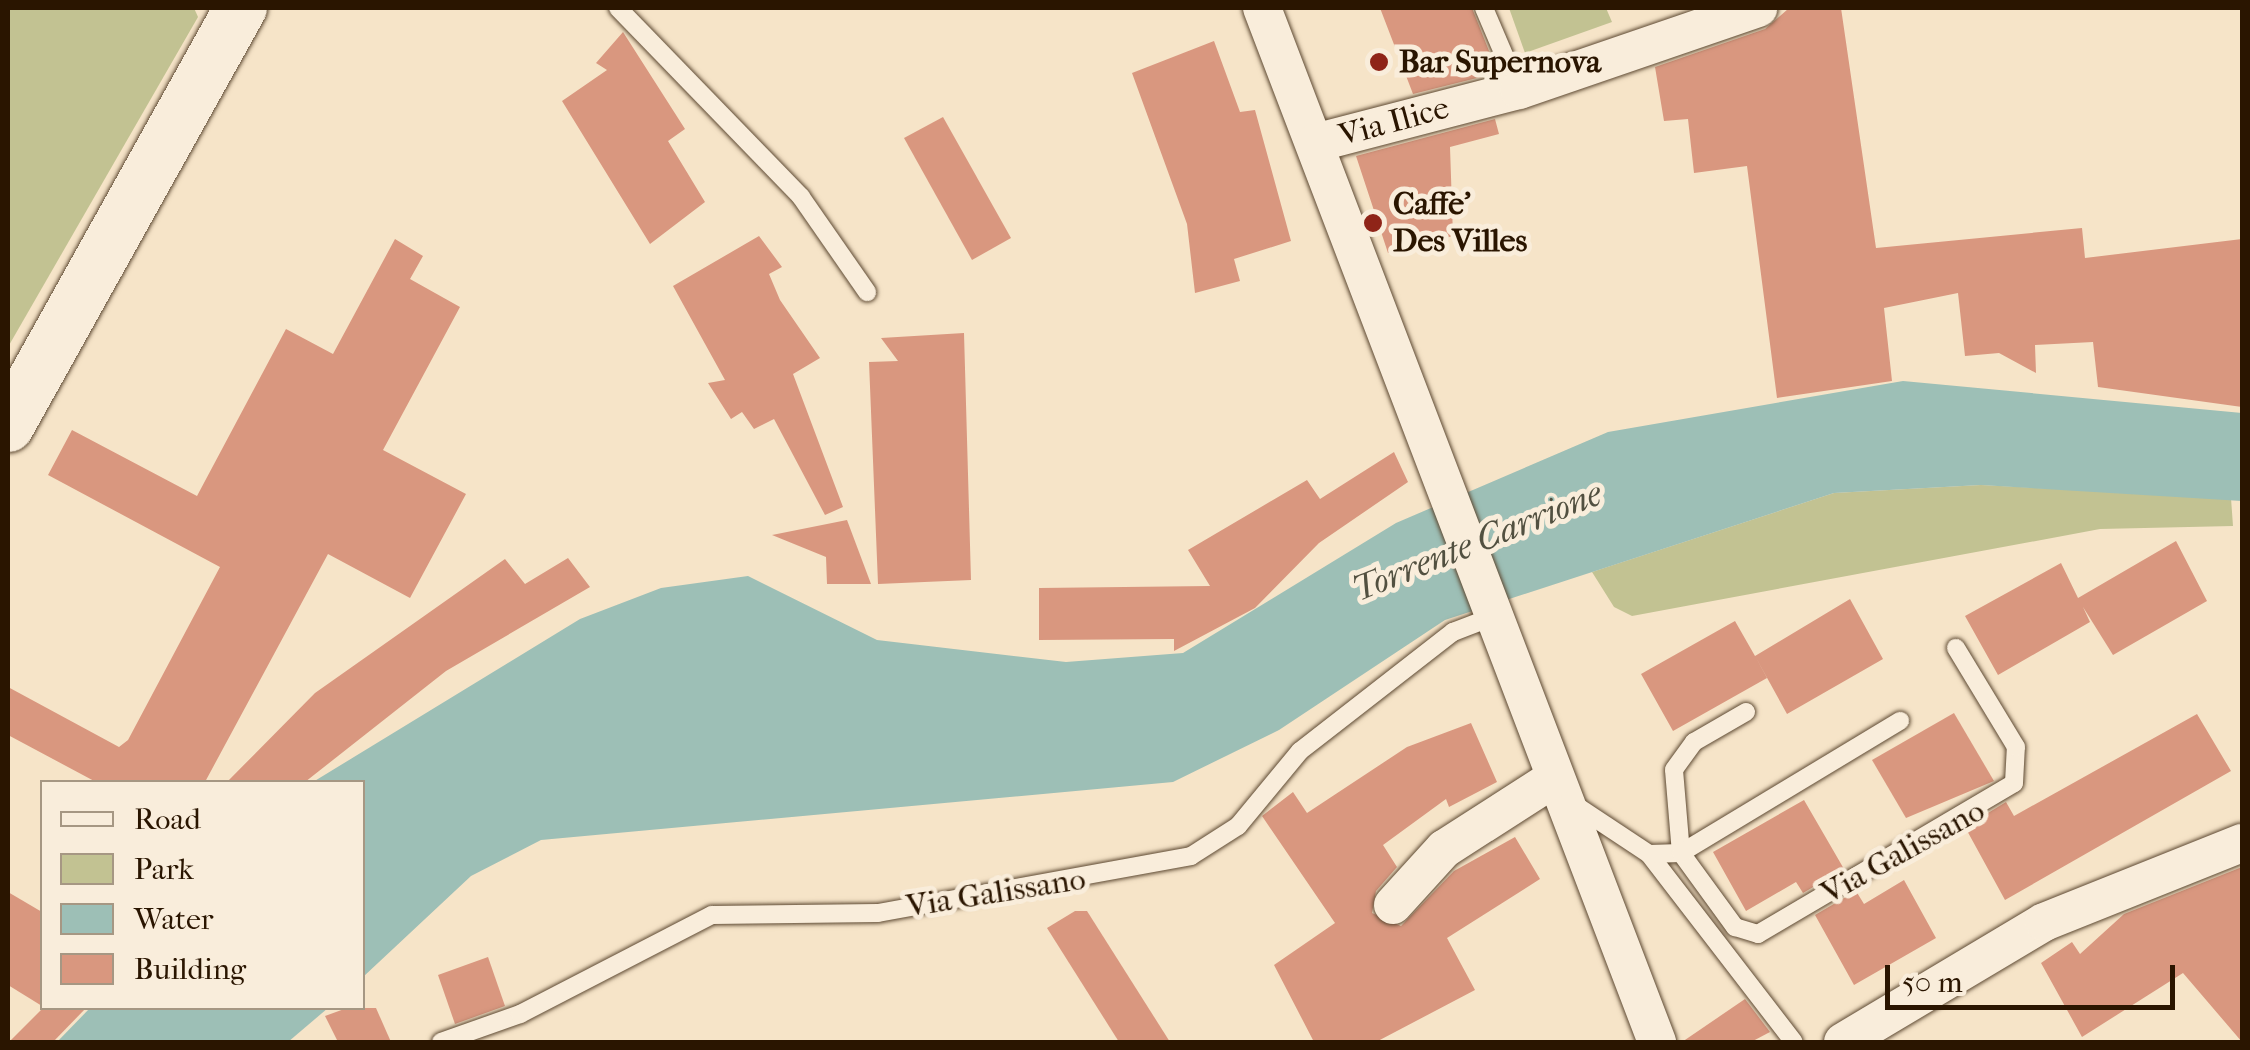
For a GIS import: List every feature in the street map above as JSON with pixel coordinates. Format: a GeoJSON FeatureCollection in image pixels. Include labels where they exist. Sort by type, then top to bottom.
{"type":"FeatureCollection","features":[{"type":"Feature","properties":{"kind":"main road"},"geometry":{"type":"LineString","coordinates":[[8,426],[241,8]]}},
{"type":"Feature","properties":{"kind":"street"},"geometry":{"type":"LineString","coordinates":[[1262,8],[1490,618],[1657,1042]]}},
{"type":"Feature","properties":{"kind":"street","name":"Via Ilice"},"geometry":{"type":"LineString","coordinates":[[1315,142],[1519,90],[1758,8]]}},
{"type":"Feature","properties":{"kind":"street"},"geometry":{"type":"LineString","coordinates":[[1394,905],[1444,849],[1556,788]]}},
{"type":"Feature","properties":{"kind":"street"},"geometry":{"type":"LineString","coordinates":[[1844,1042],[2044,922],[2242,842]]}},
{"type":"Feature","properties":{"kind":"lane"},"geometry":{"type":"LineString","coordinates":[[618,8],[801,196],[867,292]]}},
{"type":"Feature","properties":{"kind":"lane"},"geometry":{"type":"LineString","coordinates":[[1484,8],[1519,90]]}},
{"type":"Feature","properties":{"kind":"lane","name":"Via Galissano"},"geometry":{"type":"LineString","coordinates":[[441,1042],[520,1014],[712,915],[878,913],[1191,856],[1238,826],[1300,751],[1453,632],[1490,618]]}},
{"type":"Feature","properties":{"kind":"lane","name":"Via Galissano"},"geometry":{"type":"LineString","coordinates":[[1682,853],[1734,927],[1758,934],[2001,797],[2018,772],[2016,747],[1956,648]]}},
{"type":"Feature","properties":{"kind":"lane"},"geometry":{"type":"LineString","coordinates":[[1682,853],[1680,754],[1746,712]]}},
{"type":"Feature","properties":{"kind":"lane"},"geometry":{"type":"LineString","coordinates":[[1649,854],[1682,853],[1900,720]]}},
{"type":"Feature","properties":{"kind":"lane"},"geometry":{"type":"LineString","coordinates":[[1556,788],[1649,854],[1794,1042]]}},
{"type":"Feature","properties":{"kind":"green space"},"geometry":{"type":"Polygon","coordinates":[[[8,8],[194,8],[198,17],[8,347],[8,8]]]}},
{"type":"Feature","properties":{"kind":"green space"},"geometry":{"type":"Polygon","coordinates":[[[1509,8],[1606,8],[1612,22],[1525,53],[1509,8]]]}},
{"type":"Feature","properties":{"kind":"green space"},"geometry":{"type":"Polygon","coordinates":[[[1981,485],[2231,498],[2233,526],[2100,529],[1632,616],[1614,607],[1592,572],[1834,493],[1981,485]]]}},
{"type":"Feature","properties":{"kind":"water","name":"Torrente Carrione"},"geometry":{"type":"Polygon","coordinates":[[[1903,381],[2242,413],[2242,501],[1981,485],[1834,493],[1445,620],[1279,730],[1173,782],[541,840],[471,876],[365,975],[365,780],[316,780],[580,619],[661,588],[748,576],[877,640],[1066,662],[1183,653],[1396,523],[1608,432],[1903,381]]]}},
{"type":"Feature","properties":{"kind":"water"},"geometry":{"type":"Polygon","coordinates":[[[88,1010],[326,1010],[288,1042],[57,1042],[88,1010]]]}},
{"type":"Feature","properties":{"kind":"building"},"geometry":{"type":"Polygon","coordinates":[[[1380,8],[1472,8],[1491,56],[1482,60],[1485,76],[1413,94],[1380,8]]]}},
{"type":"Feature","properties":{"kind":"building"},"geometry":{"type":"Polygon","coordinates":[[[1841,8],[1876,248],[2082,228],[2085,258],[2242,239],[2242,407],[2098,387],[2093,342],[2035,345],[2036,373],[1999,353],[1965,356],[1958,293],[1884,308],[1892,381],[1777,398],[1747,166],[1694,173],[1688,119],[1664,121],[1655,67],[1765,29],[1788,9],[1841,8]]]}},
{"type":"Feature","properties":{"kind":"building"},"geometry":{"type":"Polygon","coordinates":[[[623,32],[685,129],[668,141],[705,202],[650,244],[562,101],[607,70],[596,63],[623,32]]]}},
{"type":"Feature","properties":{"kind":"building"},"geometry":{"type":"Polygon","coordinates":[[[1214,41],[1240,112],[1255,110],[1291,241],[1234,259],[1240,281],[1195,293],[1187,224],[1132,73],[1214,41]]]}},
{"type":"Feature","properties":{"kind":"building"},"geometry":{"type":"Polygon","coordinates":[[[943,117],[1011,238],[972,260],[904,138],[943,117]]]}},
{"type":"Feature","properties":{"kind":"building"},"geometry":{"type":"Polygon","coordinates":[[[1495,119],[1499,134],[1450,147],[1453,236],[1388,253],[1356,156],[1495,119]]]}},
{"type":"Feature","properties":{"kind":"building"},"geometry":{"type":"Polygon","coordinates":[[[759,236],[782,267],[769,274],[780,300],[820,358],[793,374],[843,507],[825,515],[774,419],[754,429],[742,412],[731,419],[708,383],[725,380],[673,286],[759,236]]]}},
{"type":"Feature","properties":{"kind":"building"},"geometry":{"type":"Polygon","coordinates":[[[395,239],[423,256],[410,279],[460,307],[383,450],[466,494],[410,598],[328,554],[206,780],[92,780],[8,735],[8,687],[119,747],[128,740],[220,567],[48,475],[72,430],[197,496],[286,329],[333,354],[395,239]]]}},
{"type":"Feature","properties":{"kind":"building"},"geometry":{"type":"Polygon","coordinates":[[[964,333],[971,580],[878,584],[869,362],[898,361],[881,338],[964,333]]]}},
{"type":"Feature","properties":{"kind":"building"},"geometry":{"type":"Polygon","coordinates":[[[1394,452],[1408,482],[1319,543],[1255,608],[1174,651],[1174,639],[1039,640],[1039,588],[1210,586],[1188,550],[1307,480],[1320,499],[1394,452]]]}},
{"type":"Feature","properties":{"kind":"building"},"geometry":{"type":"Polygon","coordinates":[[[847,520],[871,584],[827,584],[826,557],[772,535],[847,520]]]}},
{"type":"Feature","properties":{"kind":"building"},"geometry":{"type":"Polygon","coordinates":[[[2176,541],[2207,601],[2113,655],[2083,607],[2090,622],[1998,675],[1965,616],[2061,563],[2078,598],[2176,541]]]}},
{"type":"Feature","properties":{"kind":"building"},"geometry":{"type":"Polygon","coordinates":[[[568,558],[590,587],[446,671],[308,780],[229,780],[315,693],[505,559],[525,584],[568,558]]]}},
{"type":"Feature","properties":{"kind":"building"},"geometry":{"type":"Polygon","coordinates":[[[1850,599],[1883,659],[1787,714],[1755,656],[1850,599]]]}},
{"type":"Feature","properties":{"kind":"building"},"geometry":{"type":"Polygon","coordinates":[[[1735,621],[1767,678],[1673,731],[1641,674],[1735,621]]]}},
{"type":"Feature","properties":{"kind":"building"},"geometry":{"type":"Polygon","coordinates":[[[1954,713],[1994,781],[1906,818],[1872,760],[1954,713]]]}},
{"type":"Feature","properties":{"kind":"building"},"geometry":{"type":"Polygon","coordinates":[[[2197,714],[2231,771],[2005,900],[1965,827],[2006,802],[2014,816],[2197,714]]]}},
{"type":"Feature","properties":{"kind":"building"},"geometry":{"type":"Polygon","coordinates":[[[1471,723],[1497,782],[1449,807],[1446,799],[1383,845],[1397,867],[1376,891],[1372,913],[1401,926],[1454,871],[1515,837],[1540,879],[1447,938],[1475,990],[1376,1042],[1314,1042],[1274,965],[1335,923],[1262,816],[1293,792],[1307,813],[1407,747],[1471,723]]]}},
{"type":"Feature","properties":{"kind":"building"},"geometry":{"type":"Polygon","coordinates":[[[1804,800],[1844,869],[1803,893],[1796,882],[1746,911],[1713,852],[1804,800]]]}},
{"type":"Feature","properties":{"kind":"building"},"geometry":{"type":"Polygon","coordinates":[[[2242,867],[2242,1042],[2183,973],[2082,1037],[2041,963],[2072,942],[2080,954],[2124,914],[2242,867]]]}},
{"type":"Feature","properties":{"kind":"building"},"geometry":{"type":"Polygon","coordinates":[[[1904,880],[1936,938],[1854,985],[1815,915],[1856,891],[1864,904],[1904,880]]]}},
{"type":"Feature","properties":{"kind":"building"},"geometry":{"type":"Polygon","coordinates":[[[8,892],[40,911],[40,1005],[8,985],[8,892]]]}},
{"type":"Feature","properties":{"kind":"building"},"geometry":{"type":"Polygon","coordinates":[[[1075,911],[1087,911],[1170,1042],[1119,1042],[1047,928],[1075,911]]]}},
{"type":"Feature","properties":{"kind":"building"},"geometry":{"type":"Polygon","coordinates":[[[488,957],[505,1006],[455,1024],[438,975],[488,957]]]}},
{"type":"Feature","properties":{"kind":"building"},"geometry":{"type":"Polygon","coordinates":[[[1745,999],[1770,1032],[1751,1042],[1682,1042],[1745,999]]]}},
{"type":"Feature","properties":{"kind":"building"},"geometry":{"type":"Polygon","coordinates":[[[376,1008],[391,1042],[338,1042],[325,1016],[342,1010],[376,1008]]]}},
{"type":"Feature","properties":{"kind":"building"},"geometry":{"type":"Polygon","coordinates":[[[41,1010],[84,1010],[53,1042],[9,1042],[41,1010]]]}},
{"type":"Feature","properties":{"kind":"place","name":"Bar Supernova"},"geometry":{"type":"Point","coordinates":[1379,62]}},
{"type":"Feature","properties":{"kind":"place","name":"Caffe' Des Villes"},"geometry":{"type":"Point","coordinates":[1373,223]}}]}
